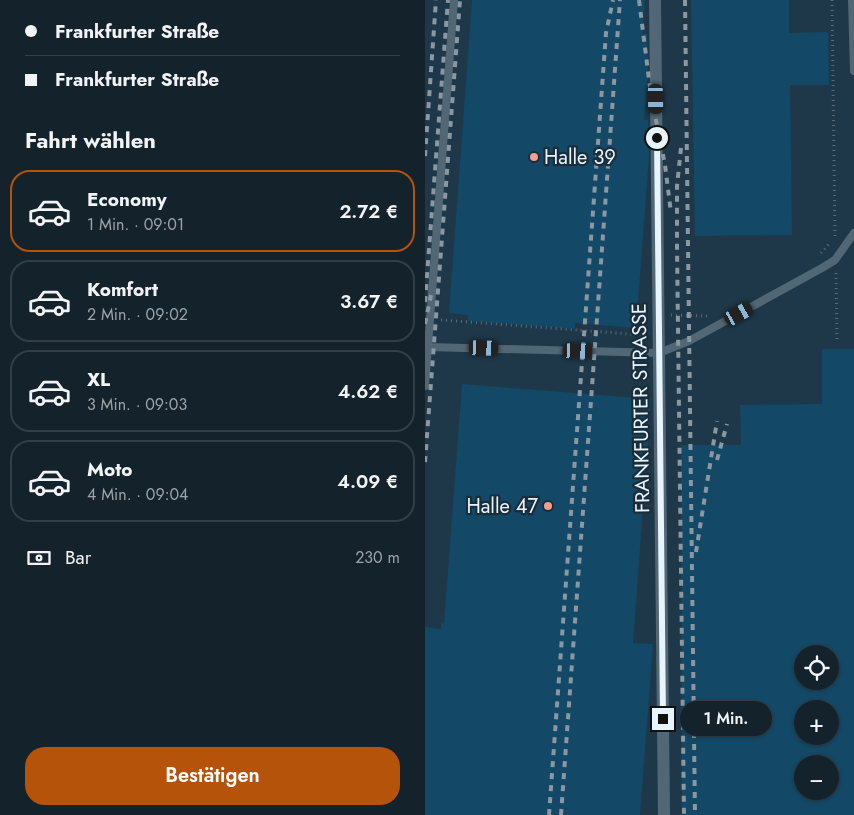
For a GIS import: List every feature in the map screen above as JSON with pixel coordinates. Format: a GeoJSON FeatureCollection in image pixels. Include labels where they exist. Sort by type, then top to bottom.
{"type":"FeatureCollection","features":[{"type":"Feature","properties":{"kind":"street","name":"FRANKFURTER STRASSE"},"geometry":{"type":"LineString","coordinates":[[655,0],[664,815]]}},
{"type":"Feature","properties":{"kind":"lane"},"geometry":{"type":"LineString","coordinates":[[425,386],[454,0]]}},
{"type":"Feature","properties":{"kind":"lane"},"geometry":{"type":"LineString","coordinates":[[852,0],[854,71]]}},
{"type":"Feature","properties":{"kind":"lane"},"geometry":{"type":"LineString","coordinates":[[428,346],[659,353],[689,341],[835,260],[854,232]]}},
{"type":"Feature","properties":{"kind":"path"},"geometry":{"type":"LineString","coordinates":[[832,0],[837,341]]}},
{"type":"Feature","properties":{"kind":"path"},"geometry":{"type":"LineString","coordinates":[[818,256],[835,238]]}},
{"type":"Feature","properties":{"kind":"path"},"geometry":{"type":"LineString","coordinates":[[659,316],[708,316]]}},
{"type":"Feature","properties":{"kind":"path"},"geometry":{"type":"LineString","coordinates":[[430,319],[652,335]]}},
{"type":"Feature","properties":{"kind":"shaded area"},"geometry":{"type":"Polygon","coordinates":[[[425,0],[854,0],[854,815],[425,815],[425,0]]]}},
{"type":"Feature","properties":{"kind":"building"},"geometry":{"type":"Polygon","coordinates":[[[472,0],[645,0],[642,34],[647,34],[648,70],[644,120],[648,120],[649,156],[636,328],[575,323],[575,329],[468,321],[468,315],[449,313],[472,0]]]}},
{"type":"Feature","properties":{"kind":"building"},"geometry":{"type":"Polygon","coordinates":[[[691,0],[789,0],[789,33],[828,32],[829,85],[790,85],[792,235],[695,236],[691,0]]]}},
{"type":"Feature","properties":{"kind":"building"},"geometry":{"type":"Polygon","coordinates":[[[822,349],[854,349],[854,815],[682,815],[681,445],[741,445],[740,405],[822,404],[822,349]]]}},
{"type":"Feature","properties":{"kind":"building"},"geometry":{"type":"Polygon","coordinates":[[[462,384],[651,399],[633,643],[653,644],[640,815],[425,815],[425,627],[441,629],[441,623],[444,624],[462,384]]]}},
{"type":"Feature","properties":{"kind":"railway"},"geometry":{"type":"LineString","coordinates":[[425,156],[436,0]]}},
{"type":"Feature","properties":{"kind":"railway"},"geometry":{"type":"LineString","coordinates":[[425,302],[448,0]]}},
{"type":"Feature","properties":{"kind":"railway"},"geometry":{"type":"LineString","coordinates":[[425,462],[460,0]]}},
{"type":"Feature","properties":{"kind":"railway"},"geometry":{"type":"LineString","coordinates":[[549,815],[606,33],[613,0]]}},
{"type":"Feature","properties":{"kind":"railway"},"geometry":{"type":"LineString","coordinates":[[561,815],[620,0]]}},
{"type":"Feature","properties":{"kind":"railway"},"geometry":{"type":"LineString","coordinates":[[639,0],[651,95],[665,165],[671,213]]}},
{"type":"Feature","properties":{"kind":"railway"},"geometry":{"type":"LineString","coordinates":[[685,0],[695,815]]}},
{"type":"Feature","properties":{"kind":"railway"},"geometry":{"type":"LineString","coordinates":[[681,148],[677,186],[677,247],[684,815]]}},
{"type":"Feature","properties":{"kind":"railway"},"geometry":{"type":"LineString","coordinates":[[425,324],[431,295]]}},
{"type":"Feature","properties":{"kind":"railway"},"geometry":{"type":"LineString","coordinates":[[696,552],[717,421]]}},
{"type":"Feature","properties":{"kind":"railway"},"geometry":{"type":"LineString","coordinates":[[717,460],[727,424]]}},
{"type":"Feature","properties":{"kind":"place","name":"Halle 39"},"geometry":{"type":"Point","coordinates":[534,157]}},
{"type":"Feature","properties":{"kind":"place","name":"Halle 47"},"geometry":{"type":"Point","coordinates":[548,506]}},
{"type":"Feature","properties":{"kind":"route"},"geometry":{"type":"LineString","coordinates":[[657,138],[663,719]]}}]}
